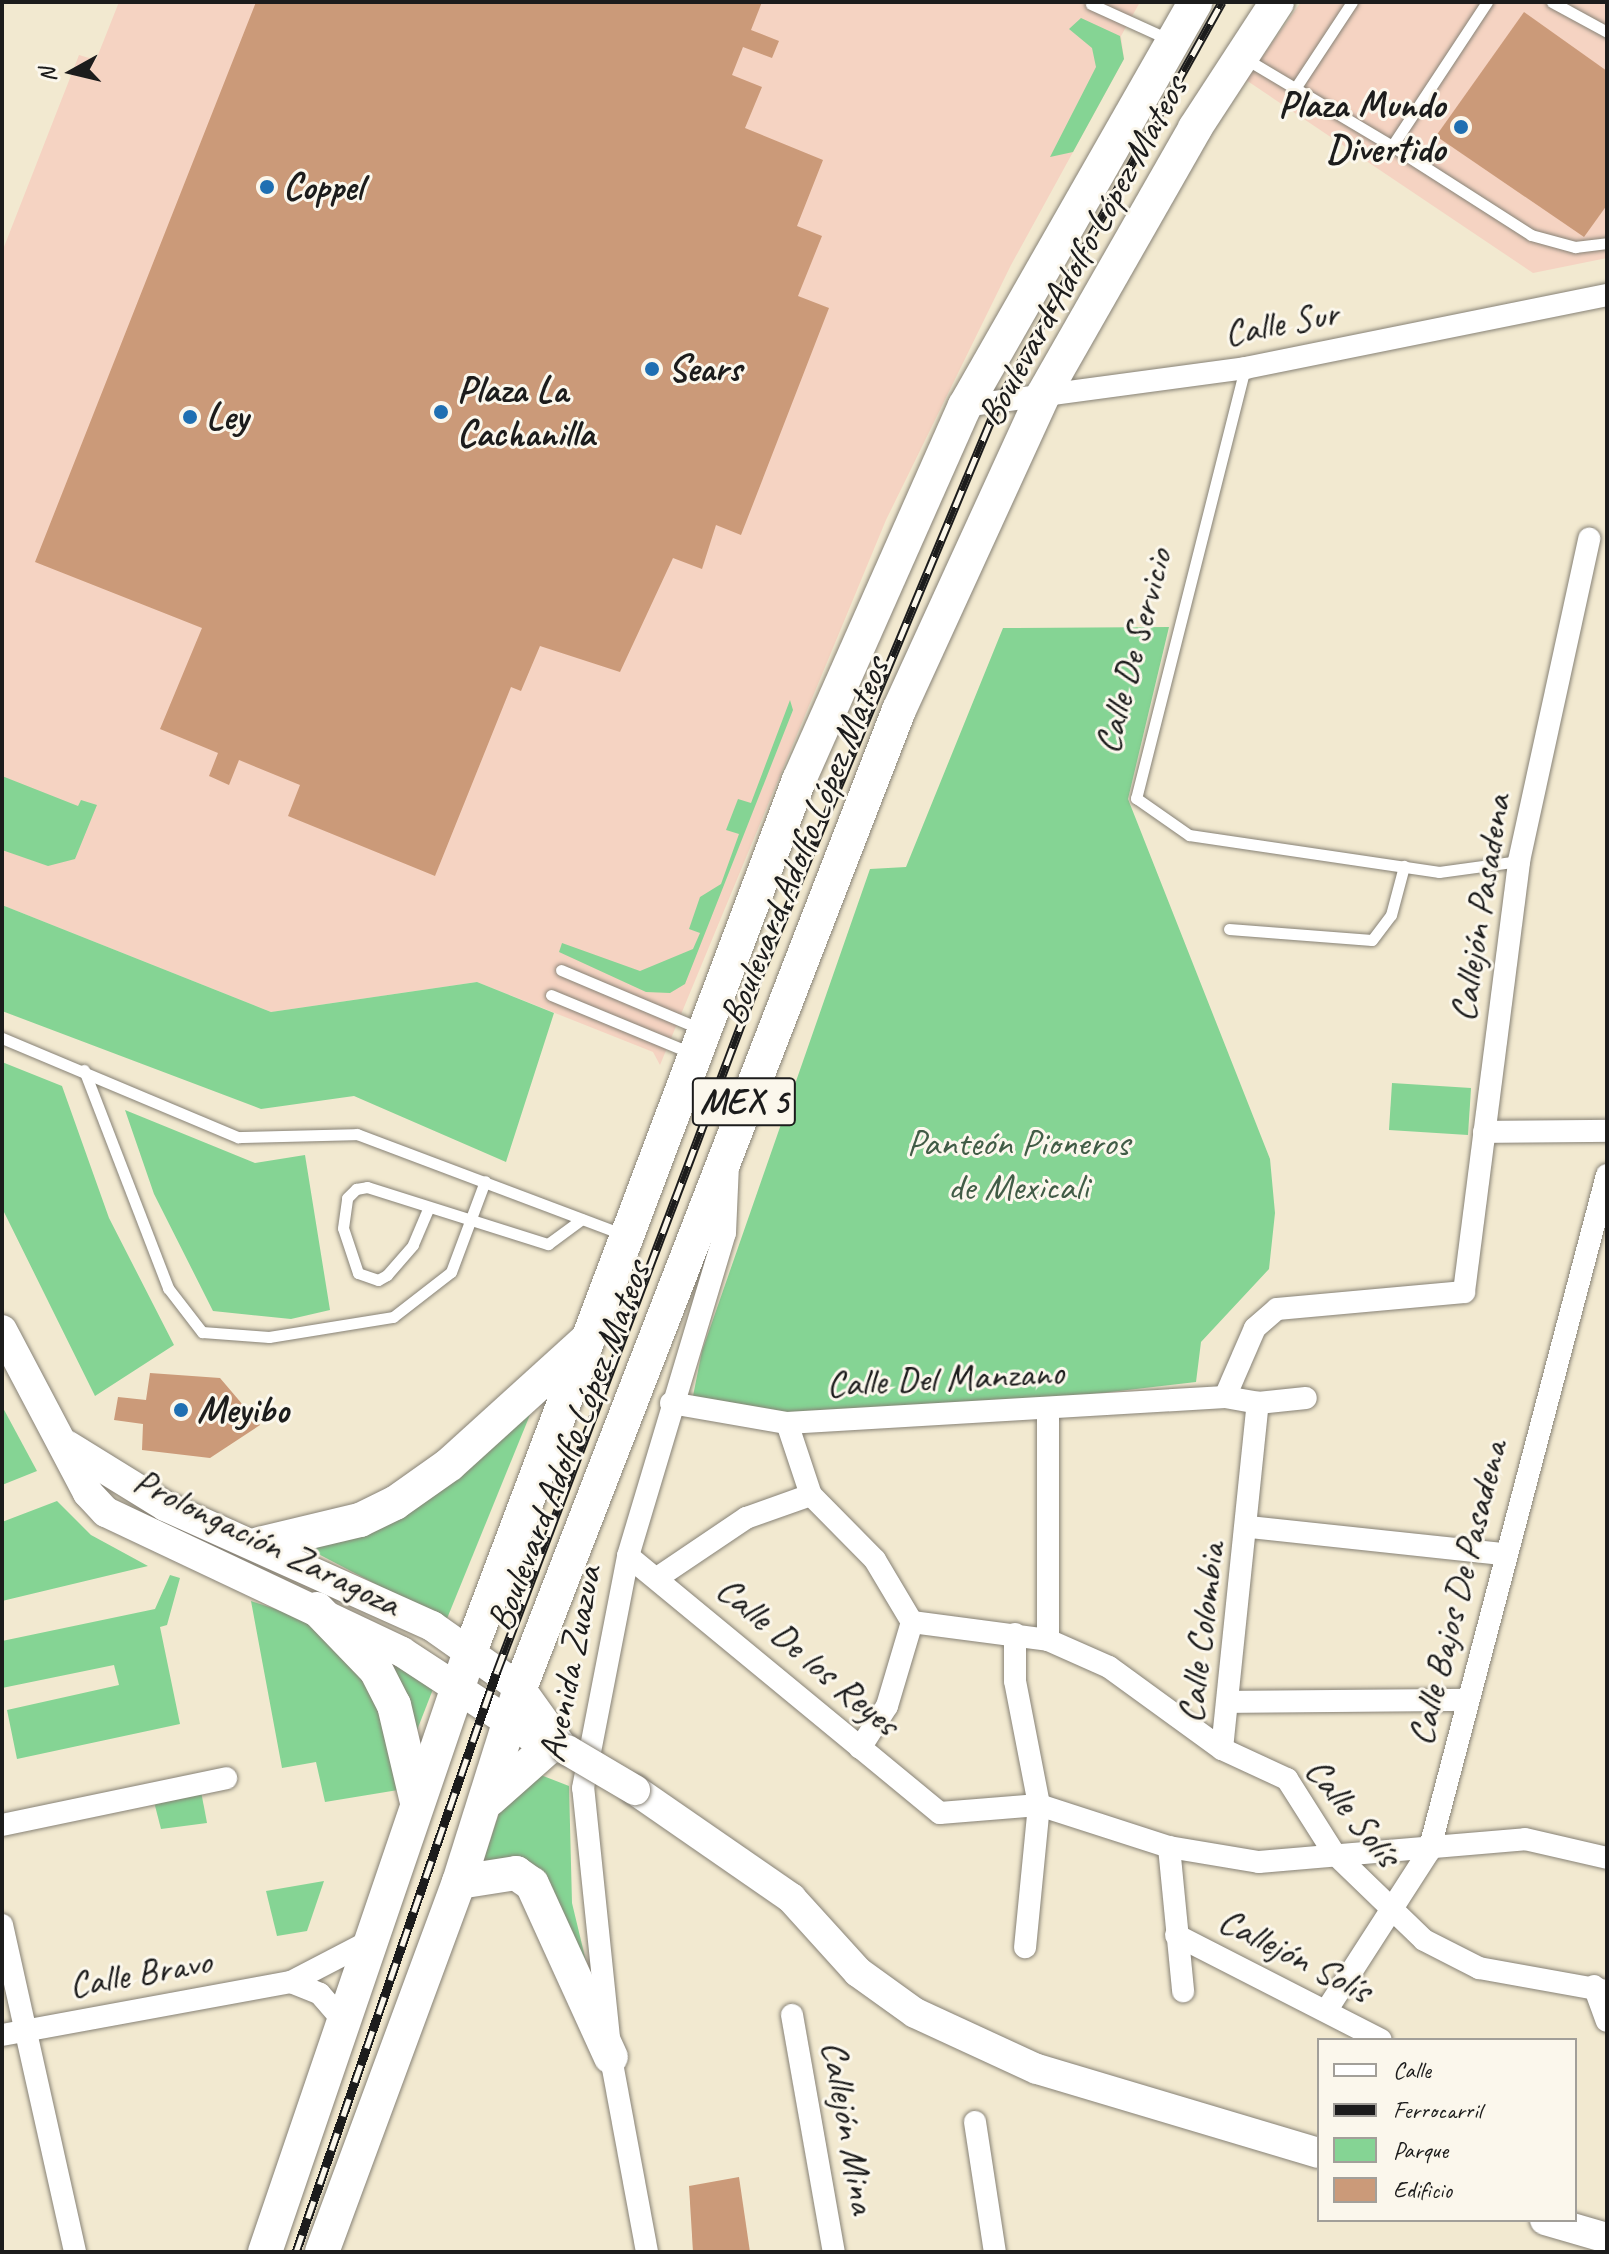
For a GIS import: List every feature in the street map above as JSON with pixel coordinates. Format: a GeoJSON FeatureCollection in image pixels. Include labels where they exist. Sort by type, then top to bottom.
{"type":"FeatureCollection","features":[{"type":"Feature","properties":{"kind":"main road","name":"Boulevard Adolfo López Mateos"},"geometry":{"type":"LineString","coordinates":[[265,2252],[368,1942],[470,1652],[592,1336],[698,1042],[799,780],[965,406],[1195,2]]}},
{"type":"Feature","properties":{"kind":"main road","name":"Boulevard Adolfo López Mateos"},"geometry":{"type":"LineString","coordinates":[[322,2252],[459,1882],[520,1688],[727,1147],[894,723],[1043,395],[1277,2]]}},
{"type":"Feature","properties":{"kind":"main road","name":"Prolongación Zaragoza"},"geometry":{"type":"LineString","coordinates":[[2,1330],[68,1446],[88,1493],[127,1527],[317,1609],[457,1688],[509,1723],[635,1790],[791,1898],[858,1972],[915,2013],[1037,2069],[1317,2152]]}},
{"type":"Feature","properties":{"kind":"main road"},"geometry":{"type":"LineString","coordinates":[[259,1544],[360,1520],[395,1503],[450,1464],[592,1336]]}},
{"type":"Feature","properties":{"kind":"main road","name":"Prolongación Zaragoza"},"geometry":{"type":"LineString","coordinates":[[68,1446],[165,1506],[259,1544],[432,1626],[520,1688],[560,1748]]}},
{"type":"Feature","properties":{"kind":"main road"},"geometry":{"type":"LineString","coordinates":[[317,1609],[376,1670],[394,1705],[417,1802]]}},
{"type":"Feature","properties":{"kind":"main road"},"geometry":{"type":"LineString","coordinates":[[482,1808],[510,1774],[560,1748]]}},
{"type":"Feature","properties":{"kind":"main road"},"geometry":{"type":"LineString","coordinates":[[459,1882],[516,1873],[532,1884],[611,2057]]}},
{"type":"Feature","properties":{"kind":"main road"},"geometry":{"type":"LineString","coordinates":[[1552,2222],[1607,2238]]}},
{"type":"Feature","properties":{"kind":"street","name":"Calle Sur"},"geometry":{"type":"LineString","coordinates":[[965,406],[1245,368],[1607,295]]}},
{"type":"Feature","properties":{"kind":"street","name":"Callejón Pasadena"},"geometry":{"type":"LineString","coordinates":[[1225,1397],[1255,1328],[1277,1309],[1464,1292],[1519,861],[1589,539]]}},
{"type":"Feature","properties":{"kind":"street"},"geometry":{"type":"LineString","coordinates":[[1484,1132],[1607,1131]]}},
{"type":"Feature","properties":{"kind":"street","name":"Avenida Zuazua"},"geometry":{"type":"LineString","coordinates":[[647,2252],[611,2057],[583,1788],[628,1556],[671,1403],[725,1233],[727,1147]]}},
{"type":"Feature","properties":{"kind":"street","name":"Calle Bajos De Pasadena"},"geometry":{"type":"LineString","coordinates":[[1328,2008],[1429,1851],[1501,1554],[1607,1175]]}},
{"type":"Feature","properties":{"kind":"street"},"geometry":{"type":"LineString","coordinates":[[1225,1397],[1258,1403],[1306,1398]]}},
{"type":"Feature","properties":{"kind":"street","name":"Calle Del Manzano"},"geometry":{"type":"LineString","coordinates":[[671,1403],[787,1423],[1225,1397]]}},
{"type":"Feature","properties":{"kind":"street","name":"Calle Colombia"},"geometry":{"type":"LineString","coordinates":[[1222,1749],[1250,1527],[1258,1403]]}},
{"type":"Feature","properties":{"kind":"street"},"geometry":{"type":"LineString","coordinates":[[1048,1409],[1048,1640]]}},
{"type":"Feature","properties":{"kind":"street"},"geometry":{"type":"LineString","coordinates":[[787,1423],[811,1495],[875,1560],[912,1622],[887,1706],[860,1748]]}},
{"type":"Feature","properties":{"kind":"street"},"geometry":{"type":"LineString","coordinates":[[660,1576],[746,1518],[811,1495]]}},
{"type":"Feature","properties":{"kind":"street","name":"Calle Colombia"},"geometry":{"type":"LineString","coordinates":[[1250,1527],[1501,1554]]}},
{"type":"Feature","properties":{"kind":"street","name":"Calle De los Reyes"},"geometry":{"type":"LineString","coordinates":[[628,1556],[660,1576],[940,1813],[1039,1805]]}},
{"type":"Feature","properties":{"kind":"street","name":"Calle Solís"},"geometry":{"type":"LineString","coordinates":[[912,1622],[1048,1640],[1109,1667],[1222,1749],[1287,1779],[1334,1853],[1389,1910],[1424,1940],[1479,1968],[1601,1988]]}},
{"type":"Feature","properties":{"kind":"street"},"geometry":{"type":"LineString","coordinates":[[1015,1634],[1015,1681],[1039,1805],[1025,1947]]}},
{"type":"Feature","properties":{"kind":"street"},"geometry":{"type":"LineString","coordinates":[[1229,1702],[1466,1700]]}},
{"type":"Feature","properties":{"kind":"street"},"geometry":{"type":"LineString","coordinates":[[2,1825],[226,1778]]}},
{"type":"Feature","properties":{"kind":"street"},"geometry":{"type":"LineString","coordinates":[[1039,1805],[1169,1847],[1259,1862],[1334,1853],[1429,1851],[1525,1839],[1607,1858]]}},
{"type":"Feature","properties":{"kind":"street","name":"Callejón Solís"},"geometry":{"type":"LineString","coordinates":[[1169,1847],[1183,1991]]}},
{"type":"Feature","properties":{"kind":"street"},"geometry":{"type":"LineString","coordinates":[[2,1925],[13,2033],[75,2252]]}},
{"type":"Feature","properties":{"kind":"street","name":"Callejón Solís"},"geometry":{"type":"LineString","coordinates":[[1176,1935],[1328,2008],[1378,2038]]}},
{"type":"Feature","properties":{"kind":"street","name":"Calle Bravo"},"geometry":{"type":"LineString","coordinates":[[13,2033],[291,1982],[368,1942]]}},
{"type":"Feature","properties":{"kind":"street"},"geometry":{"type":"LineString","coordinates":[[291,1982],[320,1994],[343,2020]]}},
{"type":"Feature","properties":{"kind":"street"},"geometry":{"type":"LineString","coordinates":[[1601,1988],[1607,2021]]}},
{"type":"Feature","properties":{"kind":"street","name":"Callejón Mina"},"geometry":{"type":"LineString","coordinates":[[792,2015],[834,2252]]}},
{"type":"Feature","properties":{"kind":"street"},"geometry":{"type":"LineString","coordinates":[[975,2122],[995,2252]]}},
{"type":"Feature","properties":{"kind":"lane"},"geometry":{"type":"LineString","coordinates":[[1296,87],[1352,2]]}},
{"type":"Feature","properties":{"kind":"lane"},"geometry":{"type":"LineString","coordinates":[[1392,146],[1487,2]]}},
{"type":"Feature","properties":{"kind":"lane"},"geometry":{"type":"LineString","coordinates":[[1552,2],[1607,32]]}},
{"type":"Feature","properties":{"kind":"lane"},"geometry":{"type":"LineString","coordinates":[[1091,4],[1172,40]]}},
{"type":"Feature","properties":{"kind":"lane"},"geometry":{"type":"LineString","coordinates":[[1242,57],[1392,146],[1531,235],[1575,247],[1607,243]]}},
{"type":"Feature","properties":{"kind":"lane","name":"Calle De Servicio"},"geometry":{"type":"LineString","coordinates":[[1245,368],[1135,794],[1189,835],[1457,872],[1519,861]]}},
{"type":"Feature","properties":{"kind":"lane"},"geometry":{"type":"LineString","coordinates":[[1229,929],[1372,940],[1391,915],[1404,866]]}},
{"type":"Feature","properties":{"kind":"lane"},"geometry":{"type":"LineString","coordinates":[[561,970],[698,1042]]}},
{"type":"Feature","properties":{"kind":"lane"},"geometry":{"type":"LineString","coordinates":[[551,995],[698,1042]]}},
{"type":"Feature","properties":{"kind":"lane"},"geometry":{"type":"LineString","coordinates":[[2,1038],[238,1137],[357,1134],[626,1236]]}},
{"type":"Feature","properties":{"kind":"lane"},"geometry":{"type":"LineString","coordinates":[[84,1070],[168,1288],[202,1332],[269,1337],[393,1317],[451,1272],[485,1181]]}},
{"type":"Feature","properties":{"kind":"lane"},"geometry":{"type":"LineString","coordinates":[[428,1209],[413,1245],[387,1275],[358,1273],[343,1228],[347,1198],[356,1189],[428,1209],[470,1224],[548,1244],[582,1219]]}},
{"type":"Feature","properties":{"kind":"shaded area"},"geometry":{"type":"Polygon","coordinates":[[[119,2],[1140,2],[1121,36],[1124,59],[1011,265],[886,520],[660,1065],[653,1052],[477,982],[271,1012],[2,905],[2,252],[79,55],[96,60],[119,2]]]}},
{"type":"Feature","properties":{"kind":"shaded area","name":"Plaza Mundo Divertido"},"geometry":{"type":"Polygon","coordinates":[[[1301,2],[1607,2],[1607,258],[1533,273],[1246,80],[1301,2]]]}},
{"type":"Feature","properties":{"kind":"green space"},"geometry":{"type":"Polygon","coordinates":[[[1081,18],[1120,36],[1124,59],[1073,152],[1050,157],[1096,67],[1092,48],[1069,29],[1081,18]]]}},
{"type":"Feature","properties":{"kind":"green space","name":"Panteón Pioneros de Mexicali"},"geometry":{"type":"Polygon","coordinates":[[[1169,627],[1128,799],[1270,1159],[1275,1213],[1269,1269],[1201,1342],[1196,1382],[991,1406],[788,1416],[692,1401],[702,1351],[870,869],[906,867],[1003,628],[1169,627]]]}},
{"type":"Feature","properties":{"kind":"green space"},"geometry":{"type":"Polygon","coordinates":[[[790,700],[793,710],[685,984],[670,993],[646,992],[559,952],[562,943],[640,971],[693,949],[700,933],[689,929],[700,897],[721,884],[739,834],[726,830],[738,799],[751,803],[790,700]]]}},
{"type":"Feature","properties":{"kind":"green space"},"geometry":{"type":"Polygon","coordinates":[[[2,776],[78,806],[81,800],[97,805],[75,859],[48,866],[2,850],[2,776]]]}},
{"type":"Feature","properties":{"kind":"green space"},"geometry":{"type":"Polygon","coordinates":[[[2,905],[271,1012],[477,982],[554,1013],[506,1162],[354,1096],[261,1109],[2,1011],[2,905]]]}},
{"type":"Feature","properties":{"kind":"green space"},"geometry":{"type":"Polygon","coordinates":[[[2,1062],[62,1086],[109,1218],[174,1345],[95,1396],[2,1208],[2,1062]]]}},
{"type":"Feature","properties":{"kind":"green space"},"geometry":{"type":"Polygon","coordinates":[[[1392,1083],[1471,1088],[1468,1135],[1389,1130],[1392,1083]]]}},
{"type":"Feature","properties":{"kind":"green space"},"geometry":{"type":"Polygon","coordinates":[[[125,1110],[255,1163],[305,1155],[330,1310],[291,1319],[213,1311],[154,1194],[125,1110]]]}},
{"type":"Feature","properties":{"kind":"green space"},"geometry":{"type":"Polygon","coordinates":[[[536,1400],[446,1621],[305,1547],[536,1400]]]}},
{"type":"Feature","properties":{"kind":"green space"},"geometry":{"type":"Polygon","coordinates":[[[2,1406],[37,1471],[2,1485],[2,1406]]]}},
{"type":"Feature","properties":{"kind":"green space"},"geometry":{"type":"Polygon","coordinates":[[[57,1501],[91,1535],[148,1566],[2,1601],[2,1522],[57,1501]]]}},
{"type":"Feature","properties":{"kind":"green space"},"geometry":{"type":"Polygon","coordinates":[[[170,1575],[180,1578],[167,1625],[160,1627],[180,1724],[17,1759],[7,1710],[119,1685],[114,1665],[2,1688],[2,1641],[155,1609],[170,1575]]]}},
{"type":"Feature","properties":{"kind":"green space"},"geometry":{"type":"Polygon","coordinates":[[[251,1601],[312,1621],[382,1702],[398,1790],[325,1802],[316,1762],[282,1768],[251,1601]]]}},
{"type":"Feature","properties":{"kind":"green space"},"geometry":{"type":"Polygon","coordinates":[[[355,1634],[435,1684],[412,1743],[355,1634]]]}},
{"type":"Feature","properties":{"kind":"green space"},"geometry":{"type":"Polygon","coordinates":[[[533,1772],[569,1786],[572,1903],[595,1999],[560,1909],[482,1865],[503,1801],[533,1772]]]}},
{"type":"Feature","properties":{"kind":"green space"},"geometry":{"type":"Polygon","coordinates":[[[200,1786],[207,1823],[161,1829],[152,1794],[200,1786]]]}},
{"type":"Feature","properties":{"kind":"green space"},"geometry":{"type":"Polygon","coordinates":[[[324,1881],[307,1931],[277,1936],[266,1891],[324,1881]]]}},
{"type":"Feature","properties":{"kind":"building","name":"Plaza La Cachanilla"},"geometry":{"type":"Polygon","coordinates":[[[256,2],[762,2],[751,30],[779,41],[772,58],[743,47],[732,75],[762,87],[745,128],[823,160],[797,226],[822,236],[798,296],[829,308],[741,535],[716,525],[702,569],[673,558],[620,672],[540,646],[521,691],[511,687],[435,876],[288,816],[300,785],[239,760],[229,785],[209,776],[218,753],[160,729],[202,628],[35,562],[256,2]]]}},
{"type":"Feature","properties":{"kind":"building"},"geometry":{"type":"Polygon","coordinates":[[[1524,12],[1607,71],[1607,205],[1584,237],[1436,136],[1524,12]]]}},
{"type":"Feature","properties":{"kind":"building","name":"Meyibo"},"geometry":{"type":"Polygon","coordinates":[[[150,1373],[220,1378],[260,1425],[210,1458],[142,1450],[143,1424],[114,1420],[118,1397],[146,1400],[150,1373]]]}},
{"type":"Feature","properties":{"kind":"building"},"geometry":{"type":"Polygon","coordinates":[[[739,2177],[750,2252],[693,2252],[689,2186],[739,2177]]]}},
{"type":"Feature","properties":{"kind":"railway"},"geometry":{"type":"LineString","coordinates":[[296,2252],[497,1671],[761,972],[999,401],[1222,2]]}},
{"type":"Feature","properties":{"kind":"place","name":"Plaza Mundo Divertido"},"geometry":{"type":"Point","coordinates":[1461,127]}},
{"type":"Feature","properties":{"kind":"place","name":"Coppel"},"geometry":{"type":"Point","coordinates":[267,187]}},
{"type":"Feature","properties":{"kind":"place","name":"Sears"},"geometry":{"type":"Point","coordinates":[652,369]}},
{"type":"Feature","properties":{"kind":"place","name":"Plaza La Cachanilla"},"geometry":{"type":"Point","coordinates":[441,412]}},
{"type":"Feature","properties":{"kind":"place","name":"Ley"},"geometry":{"type":"Point","coordinates":[190,417]}},
{"type":"Feature","properties":{"kind":"place","name":"Meyibo"},"geometry":{"type":"Point","coordinates":[181,1410]}}]}
